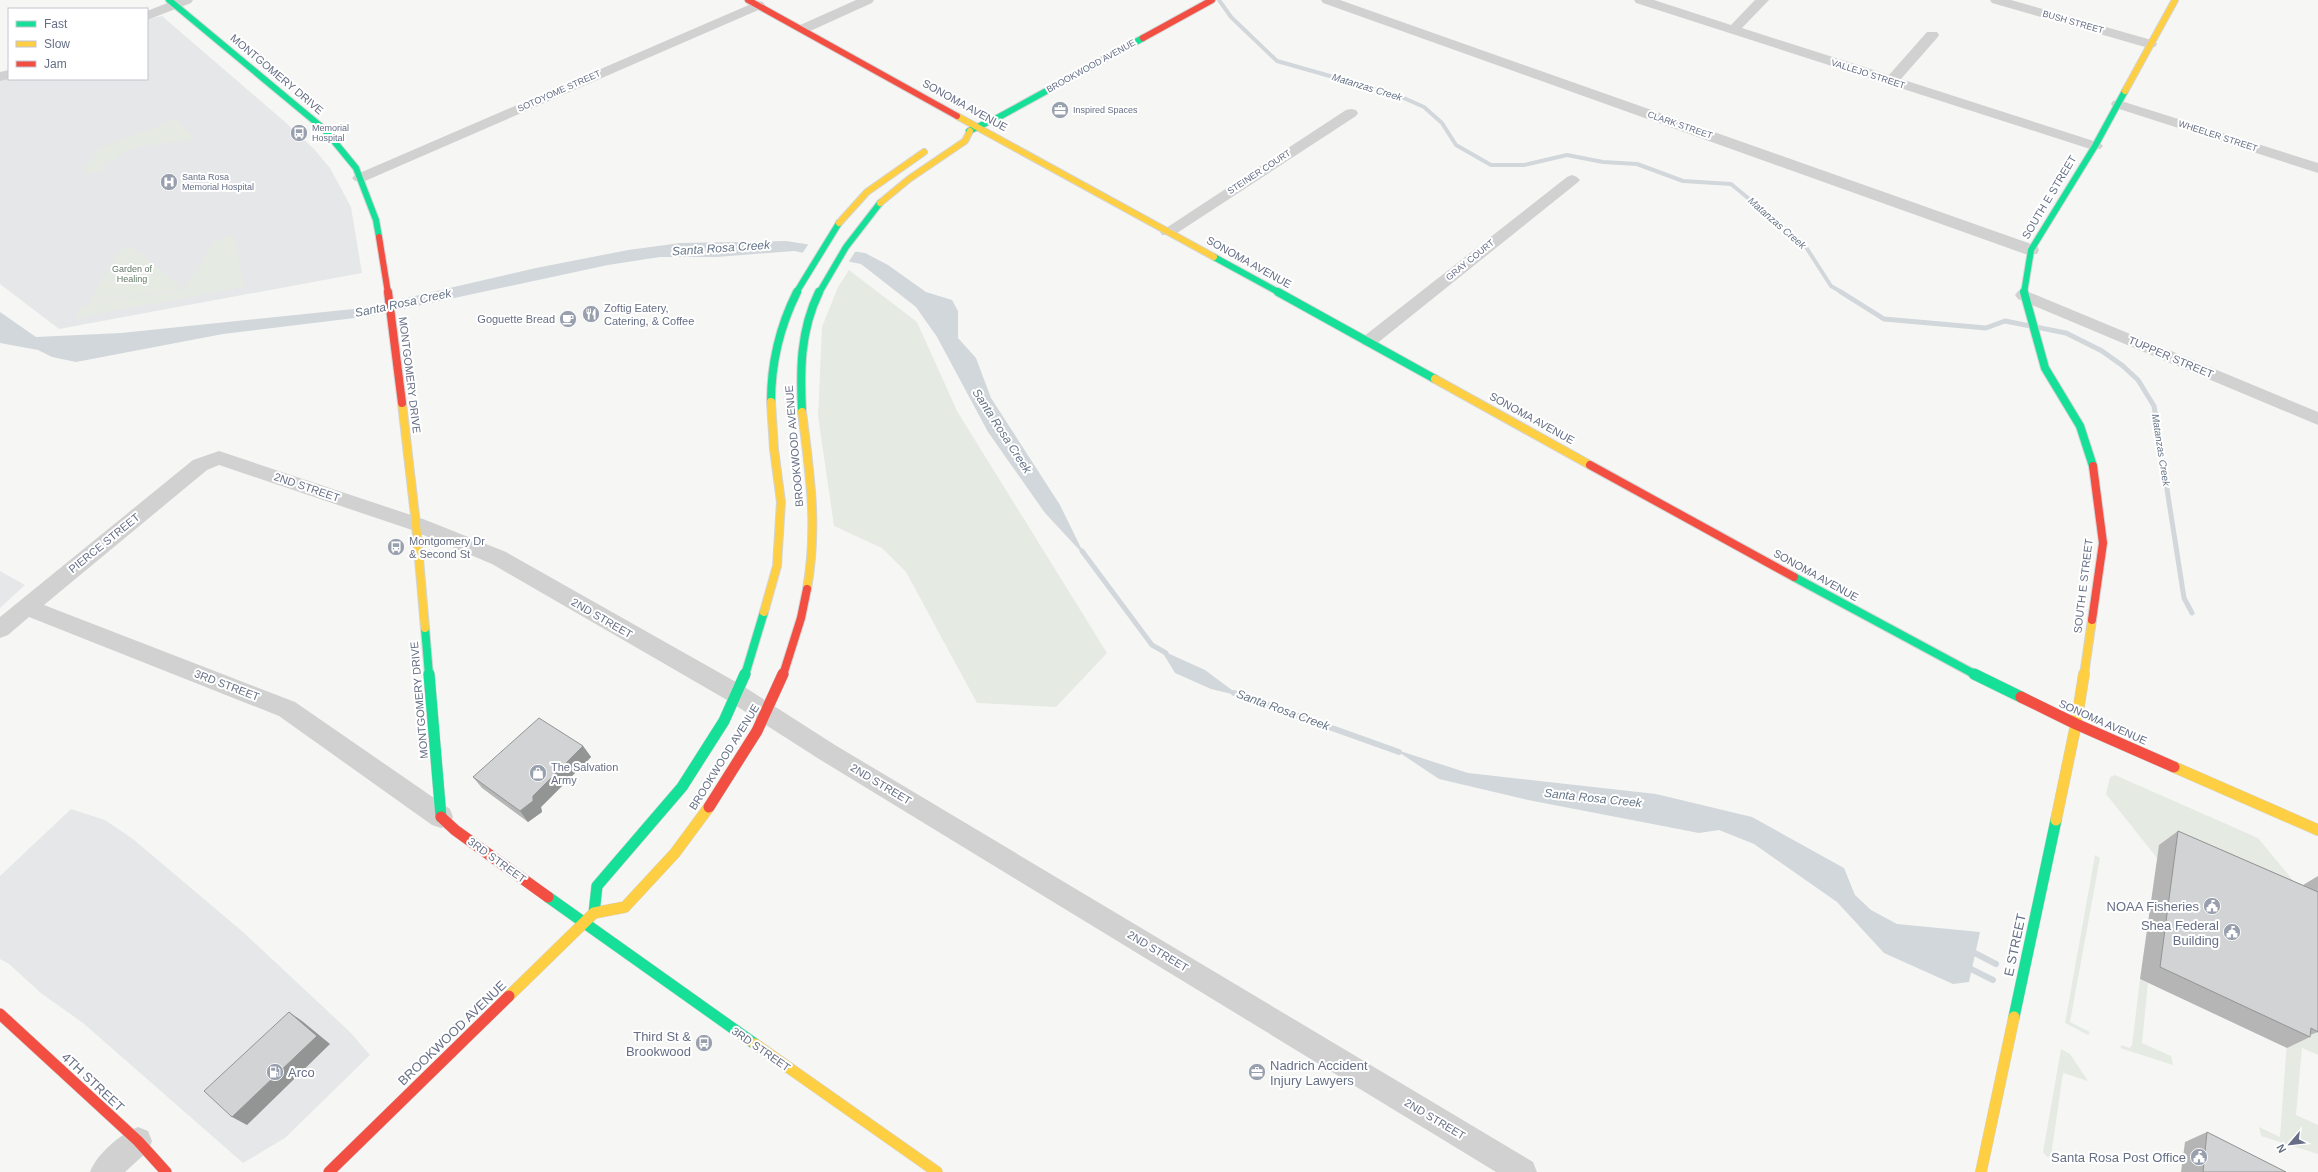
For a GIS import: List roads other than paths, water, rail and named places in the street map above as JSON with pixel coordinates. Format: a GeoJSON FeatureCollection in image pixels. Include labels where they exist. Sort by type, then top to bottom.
{"type":"FeatureCollection","features":[{"type":"Feature","properties":{"kind":"street"},"geometry":{"type":"LineString","coordinates":[[803,29],[867,0]]}},
{"type":"Feature","properties":{"kind":"street","name":"BROOKWOOD AVENUE"},"geometry":{"type":"LineString","coordinates":[[958,133],[974,129],[1212,0]]}},
{"type":"Feature","properties":{"kind":"street","name":"CLARK STREET"},"geometry":{"type":"LineString","coordinates":[[1328,0],[2031,250]]}},
{"type":"Feature","properties":{"kind":"street","name":"VALLEJO STREET"},"geometry":{"type":"LineString","coordinates":[[1641,0],[2095,146]]}},
{"type":"Feature","properties":{"kind":"street"},"geometry":{"type":"LineString","coordinates":[[1733,30],[1762,0]]}},
{"type":"Feature","properties":{"kind":"street","name":"BUSH STREET"},"geometry":{"type":"LineString","coordinates":[[1997,0],[2150,44]]}},
{"type":"Feature","properties":{"kind":"street","name":"SOUTH E STREET"},"geometry":{"type":"LineString","coordinates":[[2076,724],[2103,543],[2090,457],[2080,426],[2045,368],[2036,343],[2024,295],[2031,250],[2095,146],[2175,0]]}},
{"type":"Feature","properties":{"kind":"street"},"geometry":{"type":"LineString","coordinates":[[148,16],[177,1]]}},
{"type":"Feature","properties":{"kind":"street","name":"MONTGOMERY DRIVE"},"geometry":{"type":"LineString","coordinates":[[177,1],[324,128],[343,150],[360,178],[376,220],[386,273],[392,334],[416,524],[440,817]]}},
{"type":"Feature","properties":{"kind":"street","name":"SONOMA AVENUE"},"geometry":{"type":"LineString","coordinates":[[753,3],[803,29],[974,129],[1369,341],[1796,578],[1970,672],[2076,724],[2318,830]]}},
{"type":"Feature","properties":{"kind":"street","name":"SOTOYOME STREET"},"geometry":{"type":"LineString","coordinates":[[360,178],[753,3]]}},
{"type":"Feature","properties":{"kind":"street"},"geometry":{"type":"LineString","coordinates":[[1892,81],[1932,35]]}},
{"type":"Feature","properties":{"kind":"street","name":"WHEELER STREET"},"geometry":{"type":"LineString","coordinates":[[2118,104],[2318,168]]}},
{"type":"Feature","properties":{"kind":"street","name":"STEINER COURT"},"geometry":{"type":"LineString","coordinates":[[1168,232],[1351,113]]}},
{"type":"Feature","properties":{"kind":"street","name":"BROOKWOOD AVENUE"},"geometry":{"type":"LineString","coordinates":[[329,1172],[594,913],[625,907],[675,853],[711,804],[767,714],[780,682],[803,610],[812,560],[813,496],[804,438],[800,377],[804,333],[815,298],[855,234],[879,204],[909,179],[965,141],[974,129]]}},
{"type":"Feature","properties":{"kind":"street","name":"BROOKWOOD AVENUE"},"geometry":{"type":"LineString","coordinates":[[594,913],[597,886],[682,787],[724,722],[735,693],[748,669],[777,566],[781,502],[774,449],[770,381],[777,335],[796,290],[834,229],[850,207],[869,189],[932,147]]}},
{"type":"Feature","properties":{"kind":"street","name":"GRAY COURT"},"geometry":{"type":"LineString","coordinates":[[1369,341],[1572,180]]}},
{"type":"Feature","properties":{"kind":"street","name":"TUPPER STREET"},"geometry":{"type":"LineString","coordinates":[[2024,295],[2318,419]]}},
{"type":"Feature","properties":{"kind":"street","name":"2ND STREET"},"geometry":{"type":"LineString","coordinates":[[210,460],[219,458],[416,524],[499,558],[735,693],[767,714],[1523,1172]]}},
{"type":"Feature","properties":{"kind":"street","name":"PIERCE STREET"},"geometry":{"type":"LineString","coordinates":[[0,629],[200,465],[210,460]]}},
{"type":"Feature","properties":{"kind":"street","name":"3RD STREET"},"geometry":{"type":"LineString","coordinates":[[26,607],[287,709],[440,817],[455,830],[583,923],[937,1172]]}},
{"type":"Feature","properties":{"kind":"street","name":"E STREET"},"geometry":{"type":"LineString","coordinates":[[1981,1172],[2076,724]]}},
{"type":"Feature","properties":{"kind":"street","name":"4TH STREET"},"geometry":{"type":"LineString","coordinates":[[0,1014],[138,1141],[166,1172]]}},
{"type":"Feature","properties":{"kind":"street"},"geometry":{"type":"LineString","coordinates":[[104,1172],[138,1141]]}},
{"type":"Feature","properties":{"kind":"water"},"geometry":{"type":"Polygon","coordinates":[[[786,241],[865,253],[888,265],[926,292],[952,300],[958,311],[958,338],[976,358],[991,398],[1060,505],[1085,556],[1045,513],[988,432],[937,337],[916,307],[861,264],[794,251],[717,257],[660,257],[608,265],[371,316],[223,334],[76,362],[52,357],[38,350],[0,343],[0,312],[36,337],[121,333],[363,308],[536,268],[628,250],[680,243],[786,241]]]}},
{"type":"Feature","properties":{"kind":"water"},"geometry":{"type":"Polygon","coordinates":[[[1161,650],[1205,670],[1240,696],[1211,689],[1175,673],[1161,650]]]}},
{"type":"Feature","properties":{"kind":"water"},"geometry":{"type":"Polygon","coordinates":[[[1394,749],[1468,773],[1656,794],[1752,817],[1844,868],[1855,895],[1871,910],[1897,924],[1980,932],[1969,982],[1953,984],[1884,953],[1837,902],[1754,844],[1719,830],[1699,833],[1528,800],[1439,779],[1394,749]]]}},
{"type":"Feature","properties":{"kind":"waterway","name":"Matanzas Creek"},"geometry":{"type":"LineString","coordinates":[[1219,0],[1231,17],[1277,61],[1397,95],[1424,107],[1442,123],[1456,145],[1491,165],[1524,165],[1567,155],[1603,162],[1637,164],[1683,181],[1731,184],[1804,244],[1831,286],[1843,293]]}},
{"type":"Feature","properties":{"kind":"waterway","name":"Matanzas Creek"},"geometry":{"type":"LineString","coordinates":[[1841,292],[1884,319],[1986,328],[2005,321],[2066,333],[2102,351],[2123,366],[2138,380],[2154,406],[2184,598],[2192,613]]}},
{"type":"Feature","properties":{"kind":"waterway","name":"Santa Rosa Creek"},"geometry":{"type":"LineString","coordinates":[[1082,551],[1152,645],[1166,653]]}},
{"type":"Feature","properties":{"kind":"waterway","name":"Santa Rosa Creek"},"geometry":{"type":"LineString","coordinates":[[1234,693],[1399,752]]}},
{"type":"Feature","properties":{"kind":"waterway","name":"Santa Rosa Creek"},"geometry":{"type":"LineString","coordinates":[[1969,950],[1996,964]]}},
{"type":"Feature","properties":{"kind":"waterway","name":"Santa Rosa Creek"},"geometry":{"type":"LineString","coordinates":[[1965,966],[1993,980]]}},
{"type":"Feature","properties":{"kind":"place","name":"Inspired Spaces"},"geometry":{"type":"Point","coordinates":[1060,110]}},
{"type":"Feature","properties":{"kind":"place","name":"Memorial Hospital"},"geometry":{"type":"Point","coordinates":[299,133]}},
{"type":"Feature","properties":{"kind":"place","name":"Santa Rosa Memorial Hospital"},"geometry":{"type":"Point","coordinates":[169,182]}},
{"type":"Feature","properties":{"kind":"place","name":"Zoftig Eatery, Catering, & Coffee"},"geometry":{"type":"Point","coordinates":[591,314]}},
{"type":"Feature","properties":{"kind":"place","name":"Goguette Bread"},"geometry":{"type":"Point","coordinates":[568,319]}},
{"type":"Feature","properties":{"kind":"place","name":"Montgomery Dr & Second St"},"geometry":{"type":"Point","coordinates":[396,547]}},
{"type":"Feature","properties":{"kind":"place","name":"The Salvation Army"},"geometry":{"type":"Point","coordinates":[538,773]}},
{"type":"Feature","properties":{"kind":"place","name":"NOAA Fisheries"},"geometry":{"type":"Point","coordinates":[2212,906]}},
{"type":"Feature","properties":{"kind":"place","name":"Shea Federal Building"},"geometry":{"type":"Point","coordinates":[2232,932]}},
{"type":"Feature","properties":{"kind":"place","name":"Third St & Brookwood"},"geometry":{"type":"Point","coordinates":[704,1043]}},
{"type":"Feature","properties":{"kind":"place","name":"Arco"},"geometry":{"type":"Point","coordinates":[275,1072]}},
{"type":"Feature","properties":{"kind":"place","name":"Nadrich Accident Injury Lawyers"},"geometry":{"type":"Point","coordinates":[1257,1072]}},
{"type":"Feature","properties":{"kind":"place","name":"Santa Rosa Post Office"},"geometry":{"type":"Point","coordinates":[2199,1157]}},
{"type":"Feature","properties":{"kind":"park label","name":"Garden of Healing"},"geometry":{"type":"Point","coordinates":[132,274]}}]}
